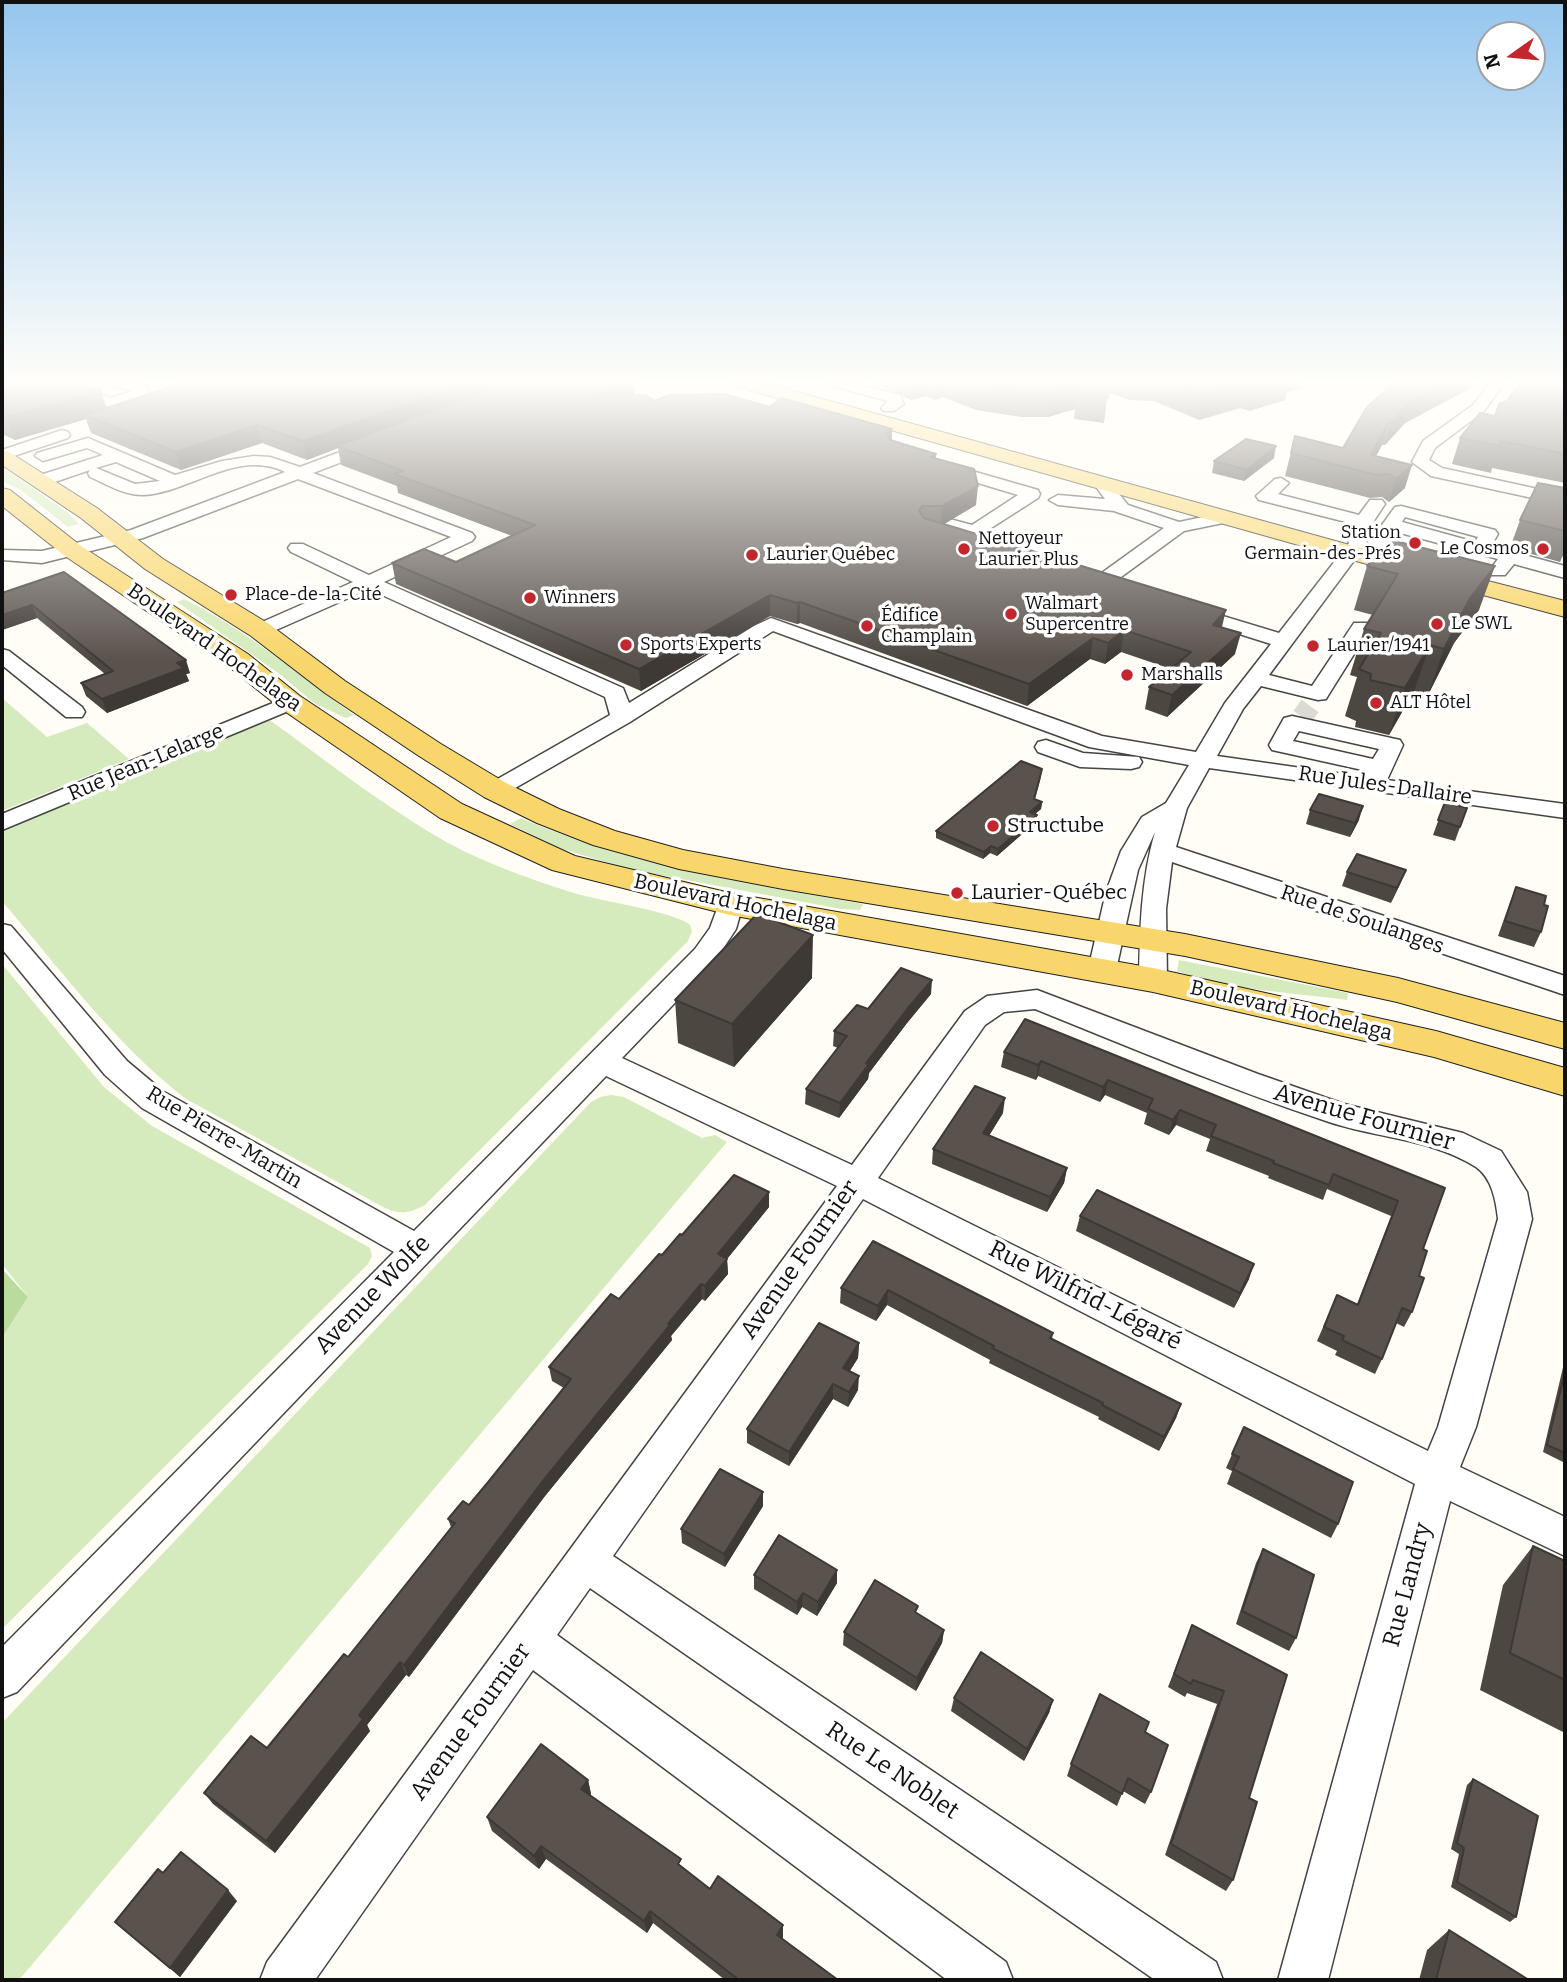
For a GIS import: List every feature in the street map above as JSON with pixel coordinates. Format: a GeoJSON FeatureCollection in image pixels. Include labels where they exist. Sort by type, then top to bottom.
{"type":"FeatureCollection","features":[{"type":"Feature","properties":{"kind":"main road","name":"Boulevard Hochelaga"},"geometry":{"type":"LineString","coordinates":[[32,475],[89,513],[153,564],[260,630],[335,687],[495,790],[548,816],[604,838],[679,859],[967,911],[1154,939],[1398,990],[1565,1036]]}},
{"type":"Feature","properties":{"kind":"main road"},"geometry":{"type":"LineString","coordinates":[[1072,475],[1227,517],[1356,536],[1503,565],[1565,592]]}},
{"type":"Feature","properties":{"kind":"main road"},"geometry":{"type":"LineString","coordinates":[[1135,475],[1356,536],[1565,609]]}},
{"type":"Feature","properties":{"kind":"main road","name":"Boulevard Hochelaga"},"geometry":{"type":"LineString","coordinates":[[2,495],[73,551],[238,660],[290,702],[451,811],[564,863],[730,904],[1153,980],[1436,1044],[1565,1080]]}},
{"type":"Feature","properties":{"kind":"main road"},"geometry":{"type":"LineString","coordinates":[[451,811],[495,790]]}},
{"type":"Feature","properties":{"kind":"street"},"geometry":{"type":"LineString","coordinates":[[43,483],[62,475]]}},
{"type":"Feature","properties":{"kind":"street"},"geometry":{"type":"LineString","coordinates":[[102,475],[138,491],[177,486],[202,487]]}},
{"type":"Feature","properties":{"kind":"street"},"geometry":{"type":"LineString","coordinates":[[156,475],[177,486]]}},
{"type":"Feature","properties":{"kind":"street"},"geometry":{"type":"LineString","coordinates":[[177,486],[197,475]]}},
{"type":"Feature","properties":{"kind":"street"},"geometry":{"type":"LineString","coordinates":[[2,555],[32,557],[73,551],[119,539],[296,475]]}},
{"type":"Feature","properties":{"kind":"street"},"geometry":{"type":"LineString","coordinates":[[260,630],[466,537],[338,488],[316,475]]}},
{"type":"Feature","properties":{"kind":"street"},"geometry":{"type":"LineString","coordinates":[[323,475],[370,489]]}},
{"type":"Feature","properties":{"kind":"street"},"geometry":{"type":"LineString","coordinates":[[967,536],[1032,494],[970,475]]}},
{"type":"Feature","properties":{"kind":"street"},"geometry":{"type":"LineString","coordinates":[[1453,475],[1565,500]]}},
{"type":"Feature","properties":{"kind":"street"},"geometry":{"type":"LineString","coordinates":[[1281,483],[1265,496],[1356,536]]}},
{"type":"Feature","properties":{"kind":"street"},"geometry":{"type":"LineString","coordinates":[[1102,484],[1122,509],[1178,527]]}},
{"type":"Feature","properties":{"kind":"street"},"geometry":{"type":"LineString","coordinates":[[975,494],[1014,506]]}},
{"type":"Feature","properties":{"kind":"street"},"geometry":{"type":"LineString","coordinates":[[1058,500],[1120,506]]}},
{"type":"Feature","properties":{"kind":"street"},"geometry":{"type":"LineString","coordinates":[[1153,980],[1153,909],[1161,850],[1175,808],[1233,708],[1284,641],[1376,504]]}},
{"type":"Feature","properties":{"kind":"street"},"geometry":{"type":"LineString","coordinates":[[965,512],[992,520]]}},
{"type":"Feature","properties":{"kind":"street"},"geometry":{"type":"LineString","coordinates":[[1126,593],[1093,582],[1178,527],[1227,517]]}},
{"type":"Feature","properties":{"kind":"street"},"geometry":{"type":"LineString","coordinates":[[938,527],[1033,563]]}},
{"type":"Feature","properties":{"kind":"street"},"geometry":{"type":"LineString","coordinates":[[967,536],[1019,545]]}},
{"type":"Feature","properties":{"kind":"street"},"geometry":{"type":"LineString","coordinates":[[297,548],[615,693],[622,717]]}},
{"type":"Feature","properties":{"kind":"street"},"geometry":{"type":"LineString","coordinates":[[1480,549],[1503,565],[1565,572]]}},
{"type":"Feature","properties":{"kind":"street"},"geometry":{"type":"LineString","coordinates":[[1164,604],[1284,641]]}},
{"type":"Feature","properties":{"kind":"street"},"geometry":{"type":"LineString","coordinates":[[495,790],[622,717],[771,624],[1097,742],[1201,766]]}},
{"type":"Feature","properties":{"kind":"street"},"geometry":{"type":"LineString","coordinates":[[1361,627],[1307,710],[1292,723],[1280,745],[1377,776]]}},
{"type":"Feature","properties":{"kind":"street"},"geometry":{"type":"LineString","coordinates":[[2,655],[74,712]]}},
{"type":"Feature","properties":{"kind":"street"},"geometry":{"type":"LineString","coordinates":[[1256,678],[1307,710]]}},
{"type":"Feature","properties":{"kind":"street","name":"Rue Jean-Lelarge"},"geometry":{"type":"LineString","coordinates":[[2,823],[290,702]]}},
{"type":"Feature","properties":{"kind":"street"},"geometry":{"type":"LineString","coordinates":[[1134,749],[1118,752],[1085,749],[1037,730],[1038,739],[1080,760],[1201,766]]}},
{"type":"Feature","properties":{"kind":"street","name":"Rue Jules-Dallaire"},"geometry":{"type":"LineString","coordinates":[[1201,766],[1377,776],[1565,811]]}},
{"type":"Feature","properties":{"kind":"street"},"geometry":{"type":"LineString","coordinates":[[1102,970],[1132,854],[1151,823],[1175,808]]}},
{"type":"Feature","properties":{"kind":"street","name":"Rue de Soulanges"},"geometry":{"type":"LineString","coordinates":[[1161,850],[1565,986]]}},
{"type":"Feature","properties":{"kind":"street","name":"Avenue Wolfe"},"geometry":{"type":"LineString","coordinates":[[2,1677],[705,955],[723,929],[730,904]]}},
{"type":"Feature","properties":{"kind":"street","name":"Rue Pierre-Martin"},"geometry":{"type":"LineString","coordinates":[[2,932],[116,1068],[153,1100],[417,1249]]}},
{"type":"Feature","properties":{"kind":"street","name":"Avenue Fournier"},"geometry":{"type":"LineString","coordinates":[[285,1980],[856,1181],[975,1018],[997,1003],[1037,999],[1247,1082],[1317,1106],[1452,1141],[1490,1160],[1511,1192]]}},
{"type":"Feature","properties":{"kind":"street","name":"Rue Wilfrid-Légaré"},"geometry":{"type":"LineString","coordinates":[[601,1061],[856,1181],[1437,1475],[1565,1536]]}},
{"type":"Feature","properties":{"kind":"street","name":"Rue Landry"},"geometry":{"type":"LineString","coordinates":[[1303,1980],[1437,1475],[1457,1427],[1515,1219],[1511,1192]]}},
{"type":"Feature","properties":{"kind":"street","name":"Rue Le Noblet"},"geometry":{"type":"LineString","coordinates":[[585,1562],[1198,1980]]}},
{"type":"Feature","properties":{"kind":"street"},"geometry":{"type":"LineString","coordinates":[[529,1642],[988,1980]]}},
{"type":"Feature","properties":{"kind":"green space"},"geometry":{"type":"Polygon","coordinates":[[[2,475],[14,475],[67,512],[79,524],[68,527],[22,491],[2,481],[2,475]]]}},
{"type":"Feature","properties":{"kind":"green space"},"geometry":{"type":"Polygon","coordinates":[[[184,599],[250,638],[354,715],[346,718],[314,703],[281,675],[177,602],[184,599]]]}},
{"type":"Feature","properties":{"kind":"green space"},"geometry":{"type":"Polygon","coordinates":[[[2,698],[47,737],[87,723],[129,759],[2,811],[2,698]]]}},
{"type":"Feature","properties":{"kind":"green space"},"geometry":{"type":"Polygon","coordinates":[[[271,721],[402,815],[464,851],[577,894],[682,920],[690,925],[692,931],[688,941],[425,1205],[410,1211],[396,1212],[385,1208],[186,1099],[112,1030],[2,901],[2,831],[271,721]]]}},
{"type":"Feature","properties":{"kind":"green space"},"geometry":{"type":"Polygon","coordinates":[[[521,818],[562,835],[646,861],[863,904],[860,910],[841,909],[628,869],[559,848],[510,824],[521,818]]]}},
{"type":"Feature","properties":{"kind":"green space"},"geometry":{"type":"Polygon","coordinates":[[[1179,960],[1348,993],[1347,1000],[1261,990],[1197,978],[1177,971],[1179,960]]]}},
{"type":"Feature","properties":{"kind":"green space"},"geometry":{"type":"Polygon","coordinates":[[[2,964],[104,1087],[152,1126],[370,1248],[372,1256],[368,1264],[2,1629],[2,1338],[28,1297],[2,1264],[2,964]]]}},
{"type":"Feature","properties":{"kind":"green space"},"geometry":{"type":"Polygon","coordinates":[[[611,1095],[624,1097],[702,1138],[715,1135],[727,1142],[19,1980],[2,1980],[2,1723],[591,1102],[611,1095]]]}},
{"type":"Feature","properties":{"kind":"green space"},"geometry":{"type":"Polygon","coordinates":[[[2,1269],[28,1297],[2,1338],[2,1269]]]}},
{"type":"Feature","properties":{"kind":"building","name":"Laurier Québec"},"geometry":{"type":"Polygon","coordinates":[[[398,475],[976,475],[978,486],[942,506],[922,506],[919,511],[924,518],[1226,610],[1213,625],[1241,633],[1172,695],[1149,687],[1191,652],[1124,630],[1108,643],[1093,638],[1029,684],[800,602],[770,595],[639,669],[392,563],[424,549],[456,562],[535,525],[398,475]]]}},
{"type":"Feature","properties":{"kind":"building"},"geometry":{"type":"Polygon","coordinates":[[[1538,483],[1565,488],[1565,531],[1520,520],[1538,483]]]}},
{"type":"Feature","properties":{"kind":"building"},"geometry":{"type":"Polygon","coordinates":[[[1391,540],[1495,566],[1470,598],[1444,649],[1430,645],[1405,688],[1370,680],[1371,674],[1359,669],[1381,633],[1364,629],[1398,574],[1367,566],[1391,540]]]}},
{"type":"Feature","properties":{"kind":"building"},"geometry":{"type":"Polygon","coordinates":[[[64,572],[186,660],[177,663],[184,668],[102,699],[81,683],[113,671],[32,605],[2,615],[2,593],[64,572]]]}},
{"type":"Feature","properties":{"kind":"building"},"geometry":{"type":"Polygon","coordinates":[[[1021,761],[1042,769],[1034,799],[1042,802],[1030,812],[1037,815],[998,849],[991,846],[984,852],[936,831],[1021,761]]]}},
{"type":"Feature","properties":{"kind":"building"},"geometry":{"type":"Polygon","coordinates":[[[1319,794],[1363,806],[1355,823],[1310,810],[1319,794]]]}},
{"type":"Feature","properties":{"kind":"building"},"geometry":{"type":"Polygon","coordinates":[[[1445,802],[1467,808],[1460,827],[1438,820],[1445,802]]]}},
{"type":"Feature","properties":{"kind":"building"},"geometry":{"type":"Polygon","coordinates":[[[1357,854],[1406,870],[1397,888],[1347,872],[1357,854]]]}},
{"type":"Feature","properties":{"kind":"building"},"geometry":{"type":"Polygon","coordinates":[[[1516,887],[1546,896],[1544,905],[1548,906],[1541,932],[1505,921],[1516,887]]]}},
{"type":"Feature","properties":{"kind":"building"},"geometry":{"type":"Polygon","coordinates":[[[757,914],[813,935],[732,1024],[675,1000],[757,914]]]}},
{"type":"Feature","properties":{"kind":"building"},"geometry":{"type":"Polygon","coordinates":[[[901,968],[932,980],[866,1063],[869,1064],[840,1103],[806,1089],[847,1036],[834,1031],[857,1005],[868,1009],[901,968]]]}},
{"type":"Feature","properties":{"kind":"building"},"geometry":{"type":"Polygon","coordinates":[[[1025,1019],[1445,1188],[1423,1249],[1427,1251],[1419,1276],[1424,1278],[1412,1312],[1402,1308],[1382,1359],[1342,1340],[1344,1336],[1324,1327],[1337,1295],[1358,1305],[1398,1201],[1333,1174],[1329,1185],[1273,1163],[1274,1161],[1211,1136],[1216,1125],[1180,1110],[1173,1120],[1148,1109],[1153,1099],[1108,1080],[1103,1087],[1041,1061],[1038,1065],[1004,1052],[1025,1019]]]}},
{"type":"Feature","properties":{"kind":"building"},"geometry":{"type":"Polygon","coordinates":[[[975,1086],[1005,1098],[983,1133],[1067,1168],[1050,1197],[933,1149],[975,1086]]]}},
{"type":"Feature","properties":{"kind":"building"},"geometry":{"type":"Polygon","coordinates":[[[734,1175],[769,1192],[718,1254],[727,1259],[705,1286],[701,1284],[542,1482],[404,1665],[400,1662],[359,1715],[363,1719],[266,1841],[204,1793],[251,1736],[267,1748],[344,1654],[348,1657],[455,1523],[448,1519],[463,1501],[469,1505],[571,1379],[549,1367],[611,1294],[619,1299],[659,1254],[662,1255],[680,1234],[682,1235],[734,1175]]]}},
{"type":"Feature","properties":{"kind":"building"},"geometry":{"type":"Polygon","coordinates":[[[1097,1190],[1254,1264],[1240,1293],[1080,1216],[1097,1190]]]}},
{"type":"Feature","properties":{"kind":"building"},"geometry":{"type":"Polygon","coordinates":[[[873,1241],[1053,1333],[1050,1338],[1181,1404],[1164,1437],[1102,1405],[1103,1403],[992,1348],[994,1346],[888,1290],[878,1306],[841,1288],[873,1241]]]}},
{"type":"Feature","properties":{"kind":"building"},"geometry":{"type":"Polygon","coordinates":[[[819,1323],[859,1343],[843,1368],[859,1376],[849,1392],[833,1384],[789,1452],[747,1429],[819,1323]]]}},
{"type":"Feature","properties":{"kind":"building"},"geometry":{"type":"Polygon","coordinates":[[[1565,1372],[1565,1453],[1547,1445],[1565,1372]]]}},
{"type":"Feature","properties":{"kind":"building"},"geometry":{"type":"Polygon","coordinates":[[[1244,1427],[1353,1482],[1338,1524],[1233,1469],[1239,1457],[1232,1454],[1244,1427]]]}},
{"type":"Feature","properties":{"kind":"building"},"geometry":{"type":"Polygon","coordinates":[[[720,1469],[763,1492],[724,1554],[681,1529],[720,1469]]]}},
{"type":"Feature","properties":{"kind":"building"},"geometry":{"type":"Polygon","coordinates":[[[779,1535],[837,1570],[818,1602],[803,1593],[797,1602],[754,1575],[779,1535]]]}},
{"type":"Feature","properties":{"kind":"building"},"geometry":{"type":"Polygon","coordinates":[[[1533,1546],[1565,1561],[1565,1680],[1510,1653],[1533,1546]]]}},
{"type":"Feature","properties":{"kind":"building"},"geometry":{"type":"Polygon","coordinates":[[[1263,1549],[1314,1575],[1296,1638],[1242,1611],[1263,1549]]]}},
{"type":"Feature","properties":{"kind":"building"},"geometry":{"type":"Polygon","coordinates":[[[875,1580],[918,1606],[915,1612],[944,1630],[917,1678],[844,1632],[875,1580]]]}},
{"type":"Feature","properties":{"kind":"building"},"geometry":{"type":"Polygon","coordinates":[[[1192,1625],[1287,1675],[1249,1798],[1257,1802],[1233,1880],[1171,1844],[1224,1691],[1193,1680],[1191,1684],[1174,1674],[1192,1625]]]}},
{"type":"Feature","properties":{"kind":"building"},"geometry":{"type":"Polygon","coordinates":[[[981,1652],[1053,1700],[1027,1749],[954,1698],[981,1652]]]}},
{"type":"Feature","properties":{"kind":"building"},"geometry":{"type":"Polygon","coordinates":[[[1100,1694],[1149,1722],[1145,1732],[1168,1745],[1151,1792],[1128,1778],[1122,1794],[1071,1764],[1100,1694]]]}},
{"type":"Feature","properties":{"kind":"building"},"geometry":{"type":"Polygon","coordinates":[[[541,1744],[588,1780],[581,1789],[681,1859],[678,1864],[710,1889],[718,1876],[783,1925],[777,1935],[838,1980],[739,1980],[650,1911],[644,1921],[541,1846],[534,1856],[487,1817],[541,1744]]]}},
{"type":"Feature","properties":{"kind":"building"},"geometry":{"type":"Polygon","coordinates":[[[1473,1779],[1538,1816],[1516,1917],[1457,1882],[1464,1848],[1457,1843],[1473,1779]]]}},
{"type":"Feature","properties":{"kind":"building"},"geometry":{"type":"Polygon","coordinates":[[[181,1852],[228,1890],[170,1968],[115,1922],[158,1869],[163,1873],[181,1852]]]}},
{"type":"Feature","properties":{"kind":"building"},"geometry":{"type":"Polygon","coordinates":[[[1449,1930],[1529,1980],[1436,1980],[1449,1930]]]}},
{"type":"Feature","properties":{"kind":"tunnel"},"geometry":{"type":"LineString","coordinates":[[1302,717],[1310,706]]}},
{"type":"Feature","properties":{"kind":"place","name":"Station Germain-des-Prés"},"geometry":{"type":"Point","coordinates":[1415,543]}},
{"type":"Feature","properties":{"kind":"place","name":"Nettoyeur Laurier Plus"},"geometry":{"type":"Point","coordinates":[964,549]}},
{"type":"Feature","properties":{"kind":"place","name":"Le Cosmos"},"geometry":{"type":"Point","coordinates":[1543,549]}},
{"type":"Feature","properties":{"kind":"place","name":"Laurier Québec"},"geometry":{"type":"Point","coordinates":[752,555]}},
{"type":"Feature","properties":{"kind":"place","name":"Place-de-la-Cité"},"geometry":{"type":"Point","coordinates":[231,595]}},
{"type":"Feature","properties":{"kind":"place","name":"Winners"},"geometry":{"type":"Point","coordinates":[530,598]}},
{"type":"Feature","properties":{"kind":"place","name":"Walmart Supercentre"},"geometry":{"type":"Point","coordinates":[1011,614]}},
{"type":"Feature","properties":{"kind":"place","name":"Le SWL"},"geometry":{"type":"Point","coordinates":[1437,624]}},
{"type":"Feature","properties":{"kind":"place","name":"Édifice Champlain"},"geometry":{"type":"Point","coordinates":[867,626]}},
{"type":"Feature","properties":{"kind":"place","name":"Sports Experts"},"geometry":{"type":"Point","coordinates":[626,645]}},
{"type":"Feature","properties":{"kind":"place","name":"Laurier/1941"},"geometry":{"type":"Point","coordinates":[1313,646]}},
{"type":"Feature","properties":{"kind":"place","name":"Marshalls"},"geometry":{"type":"Point","coordinates":[1127,675]}},
{"type":"Feature","properties":{"kind":"place","name":"ALT Hôtel"},"geometry":{"type":"Point","coordinates":[1376,703]}},
{"type":"Feature","properties":{"kind":"place","name":"Structube"},"geometry":{"type":"Point","coordinates":[993,826]}},
{"type":"Feature","properties":{"kind":"place","name":"Laurier-Québec"},"geometry":{"type":"Point","coordinates":[957,893]}}]}
